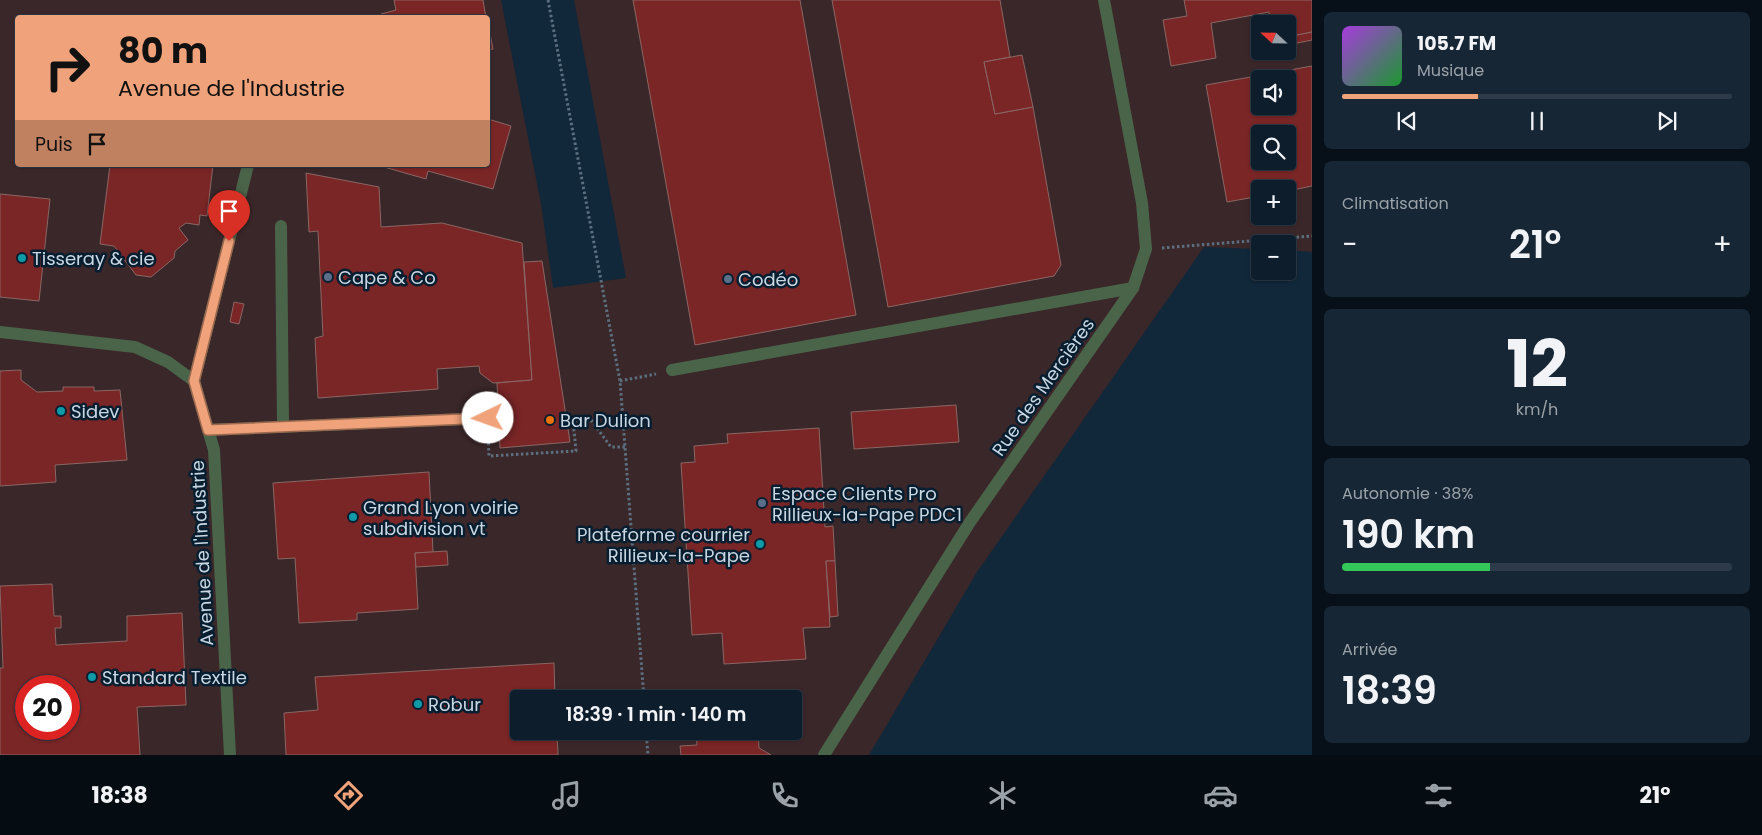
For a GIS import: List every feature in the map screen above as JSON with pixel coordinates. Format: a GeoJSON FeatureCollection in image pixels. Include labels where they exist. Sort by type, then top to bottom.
{"type":"FeatureCollection","features":[{"type":"Feature","properties":{"kind":"street","name":"Rue des Mercières"},"geometry":{"type":"LineString","coordinates":[[824,755],[970,522],[1133,288],[1146,249],[1142,203],[1104,0]]}},
{"type":"Feature","properties":{"kind":"street","name":"Avenue de l'Industrie"},"geometry":{"type":"LineString","coordinates":[[230,755],[214,450],[194,381],[248,167]]}},
{"type":"Feature","properties":{"kind":"street"},"geometry":{"type":"LineString","coordinates":[[281,226],[283,427]]}},
{"type":"Feature","properties":{"kind":"street"},"geometry":{"type":"LineString","coordinates":[[672,370],[1133,288]]}},
{"type":"Feature","properties":{"kind":"street"},"geometry":{"type":"LineString","coordinates":[[0,332],[135,347],[168,362],[194,381]]}},
{"type":"Feature","properties":{"kind":"street"},"geometry":{"type":"LineString","coordinates":[[208,430],[488,418]]}},
{"type":"Feature","properties":{"kind":"path"},"geometry":{"type":"LineString","coordinates":[[548,0],[620,381],[643,690]]}},
{"type":"Feature","properties":{"kind":"path"},"geometry":{"type":"LineString","coordinates":[[1146,249],[1312,236]]}},
{"type":"Feature","properties":{"kind":"path"},"geometry":{"type":"LineString","coordinates":[[620,381],[672,370]]}},
{"type":"Feature","properties":{"kind":"path"},"geometry":{"type":"LineString","coordinates":[[488,418],[488,456],[576,450],[573,420]]}},
{"type":"Feature","properties":{"kind":"path"},"geometry":{"type":"LineString","coordinates":[[566,420],[591,420],[611,447],[625,446]]}},
{"type":"Feature","properties":{"kind":"path"},"geometry":{"type":"LineString","coordinates":[[647,740],[648,755]]}},
{"type":"Feature","properties":{"kind":"shaded area"},"geometry":{"type":"Polygon","coordinates":[[[0,0],[501,0],[541,204],[553,288],[626,278],[574,0],[1312,0],[1312,252],[1296,251],[1296,235],[1251,235],[1251,249],[1204,247],[977,572],[869,755],[0,755],[0,0]]]}},
{"type":"Feature","properties":{"kind":"building"},"geometry":{"type":"Polygon","coordinates":[[[394,0],[483,0],[486,15],[381,15],[396,10],[394,0]]]}},
{"type":"Feature","properties":{"kind":"building"},"geometry":{"type":"Polygon","coordinates":[[[633,0],[800,0],[856,315],[695,345],[633,0]]]}},
{"type":"Feature","properties":{"kind":"building"},"geometry":{"type":"Polygon","coordinates":[[[832,0],[1000,0],[1010,57],[984,62],[995,114],[1033,107],[1061,265],[1054,276],[888,307],[832,0]]]}},
{"type":"Feature","properties":{"kind":"building"},"geometry":{"type":"Polygon","coordinates":[[[1184,0],[1312,0],[1312,32],[1296,35],[1296,15],[1270,15],[1269,12],[1211,23],[1216,58],[1171,66],[1163,20],[1187,16],[1184,0]]]}},
{"type":"Feature","properties":{"kind":"building"},"geometry":{"type":"Polygon","coordinates":[[[1312,32],[1312,40],[1296,43],[1296,35],[1312,32]]]}},
{"type":"Feature","properties":{"kind":"building"},"geometry":{"type":"Polygon","coordinates":[[[490,33],[493,49],[490,50],[490,33]]]}},
{"type":"Feature","properties":{"kind":"building"},"geometry":{"type":"Polygon","coordinates":[[[1022,55],[1033,107],[995,114],[984,62],[1022,55]]]}},
{"type":"Feature","properties":{"kind":"building"},"geometry":{"type":"Polygon","coordinates":[[[1312,66],[1312,186],[1296,189],[1296,180],[1251,180],[1251,198],[1227,202],[1206,85],[1251,77],[1251,115],[1296,115],[1296,70],[1290,70],[1312,66]]]}},
{"type":"Feature","properties":{"kind":"building"},"geometry":{"type":"Polygon","coordinates":[[[490,120],[511,126],[493,189],[428,171],[426,179],[384,167],[490,167],[490,120]]]}},
{"type":"Feature","properties":{"kind":"building"},"geometry":{"type":"Polygon","coordinates":[[[110,167],[213,167],[207,216],[200,215],[199,225],[186,223],[179,228],[188,240],[175,251],[174,258],[151,277],[136,275],[114,246],[100,244],[110,167]]]}},
{"type":"Feature","properties":{"kind":"building"},"geometry":{"type":"Polygon","coordinates":[[[306,173],[379,187],[381,227],[442,223],[522,243],[532,380],[493,383],[480,373],[479,366],[437,369],[438,389],[318,398],[315,338],[323,336],[318,231],[309,232],[306,173]]]}},
{"type":"Feature","properties":{"kind":"building","name":"Tisseray & cie"},"geometry":{"type":"Polygon","coordinates":[[[0,194],[50,199],[39,301],[0,297],[0,194]]]}},
{"type":"Feature","properties":{"kind":"building"},"geometry":{"type":"Polygon","coordinates":[[[542,261],[570,442],[500,448],[497,383],[532,380],[524,262],[542,261]]]}},
{"type":"Feature","properties":{"kind":"building"},"geometry":{"type":"Polygon","coordinates":[[[234,302],[244,304],[239,324],[230,322],[234,302]]]}},
{"type":"Feature","properties":{"kind":"building","name":"Sidev"},"geometry":{"type":"Polygon","coordinates":[[[21,370],[21,380],[37,392],[63,391],[63,387],[94,387],[94,391],[120,390],[127,460],[55,465],[56,482],[0,486],[0,371],[21,370]]]}},
{"type":"Feature","properties":{"kind":"building"},"geometry":{"type":"Polygon","coordinates":[[[956,405],[959,442],[854,449],[851,412],[956,405]]]}},
{"type":"Feature","properties":{"kind":"building","name":"Plateforme courrier Rillieux-la-Pape"},"geometry":{"type":"Polygon","coordinates":[[[819,428],[825,527],[833,526],[835,561],[826,561],[830,627],[803,628],[806,659],[724,664],[722,633],[692,635],[681,463],[695,462],[694,446],[728,443],[727,434],[819,428]]]}},
{"type":"Feature","properties":{"kind":"building","name":"Grand Lyon voirie subdivision vt"},"geometry":{"type":"Polygon","coordinates":[[[429,472],[433,552],[415,553],[418,609],[357,613],[357,620],[299,623],[295,558],[278,559],[273,483],[429,472]]]}},
{"type":"Feature","properties":{"kind":"building"},"geometry":{"type":"Polygon","coordinates":[[[447,551],[448,565],[416,567],[415,553],[447,551]]]}},
{"type":"Feature","properties":{"kind":"building"},"geometry":{"type":"Polygon","coordinates":[[[826,561],[835,561],[838,616],[830,617],[826,561]]]}},
{"type":"Feature","properties":{"kind":"building","name":"Standard Textile"},"geometry":{"type":"Polygon","coordinates":[[[52,584],[54,616],[61,616],[61,628],[55,628],[56,645],[127,641],[127,616],[182,613],[186,705],[137,707],[140,755],[0,755],[0,668],[3,668],[0,586],[52,584]]]}},
{"type":"Feature","properties":{"kind":"building","name":"Robur"},"geometry":{"type":"Polygon","coordinates":[[[554,663],[555,690],[510,690],[510,740],[557,740],[558,755],[286,755],[284,713],[318,710],[315,677],[554,663]]]}},
{"type":"Feature","properties":{"kind":"building"},"geometry":{"type":"Polygon","coordinates":[[[697,740],[759,740],[759,748],[771,755],[681,755],[680,746],[697,745],[697,740]]]}},
{"type":"Feature","properties":{"kind":"place","name":"Tisseray & cie"},"geometry":{"type":"Point","coordinates":[22,258]}},
{"type":"Feature","properties":{"kind":"place","name":"Cape & Co"},"geometry":{"type":"Point","coordinates":[328,277]}},
{"type":"Feature","properties":{"kind":"place","name":"Codéo"},"geometry":{"type":"Point","coordinates":[728,279]}},
{"type":"Feature","properties":{"kind":"place","name":"Sidev"},"geometry":{"type":"Point","coordinates":[61,411]}},
{"type":"Feature","properties":{"kind":"place","name":"Bar Dulion"},"geometry":{"type":"Point","coordinates":[550,420]}},
{"type":"Feature","properties":{"kind":"place","name":"Espace Clients Pro Rillieux-la-Pape PDC1"},"geometry":{"type":"Point","coordinates":[762,503]}},
{"type":"Feature","properties":{"kind":"place","name":"Grand Lyon voirie subdivision vt"},"geometry":{"type":"Point","coordinates":[353,517]}},
{"type":"Feature","properties":{"kind":"place","name":"Plateforme courrier Rillieux-la-Pape"},"geometry":{"type":"Point","coordinates":[760,544]}},
{"type":"Feature","properties":{"kind":"place","name":"Standard Textile"},"geometry":{"type":"Point","coordinates":[92,677]}},
{"type":"Feature","properties":{"kind":"place","name":"Robur"},"geometry":{"type":"Point","coordinates":[418,704]}},
{"type":"Feature","properties":{"kind":"route"},"geometry":{"type":"LineString","coordinates":[[229,241],[194,381],[203,407],[208,430],[488,418]]}}]}
